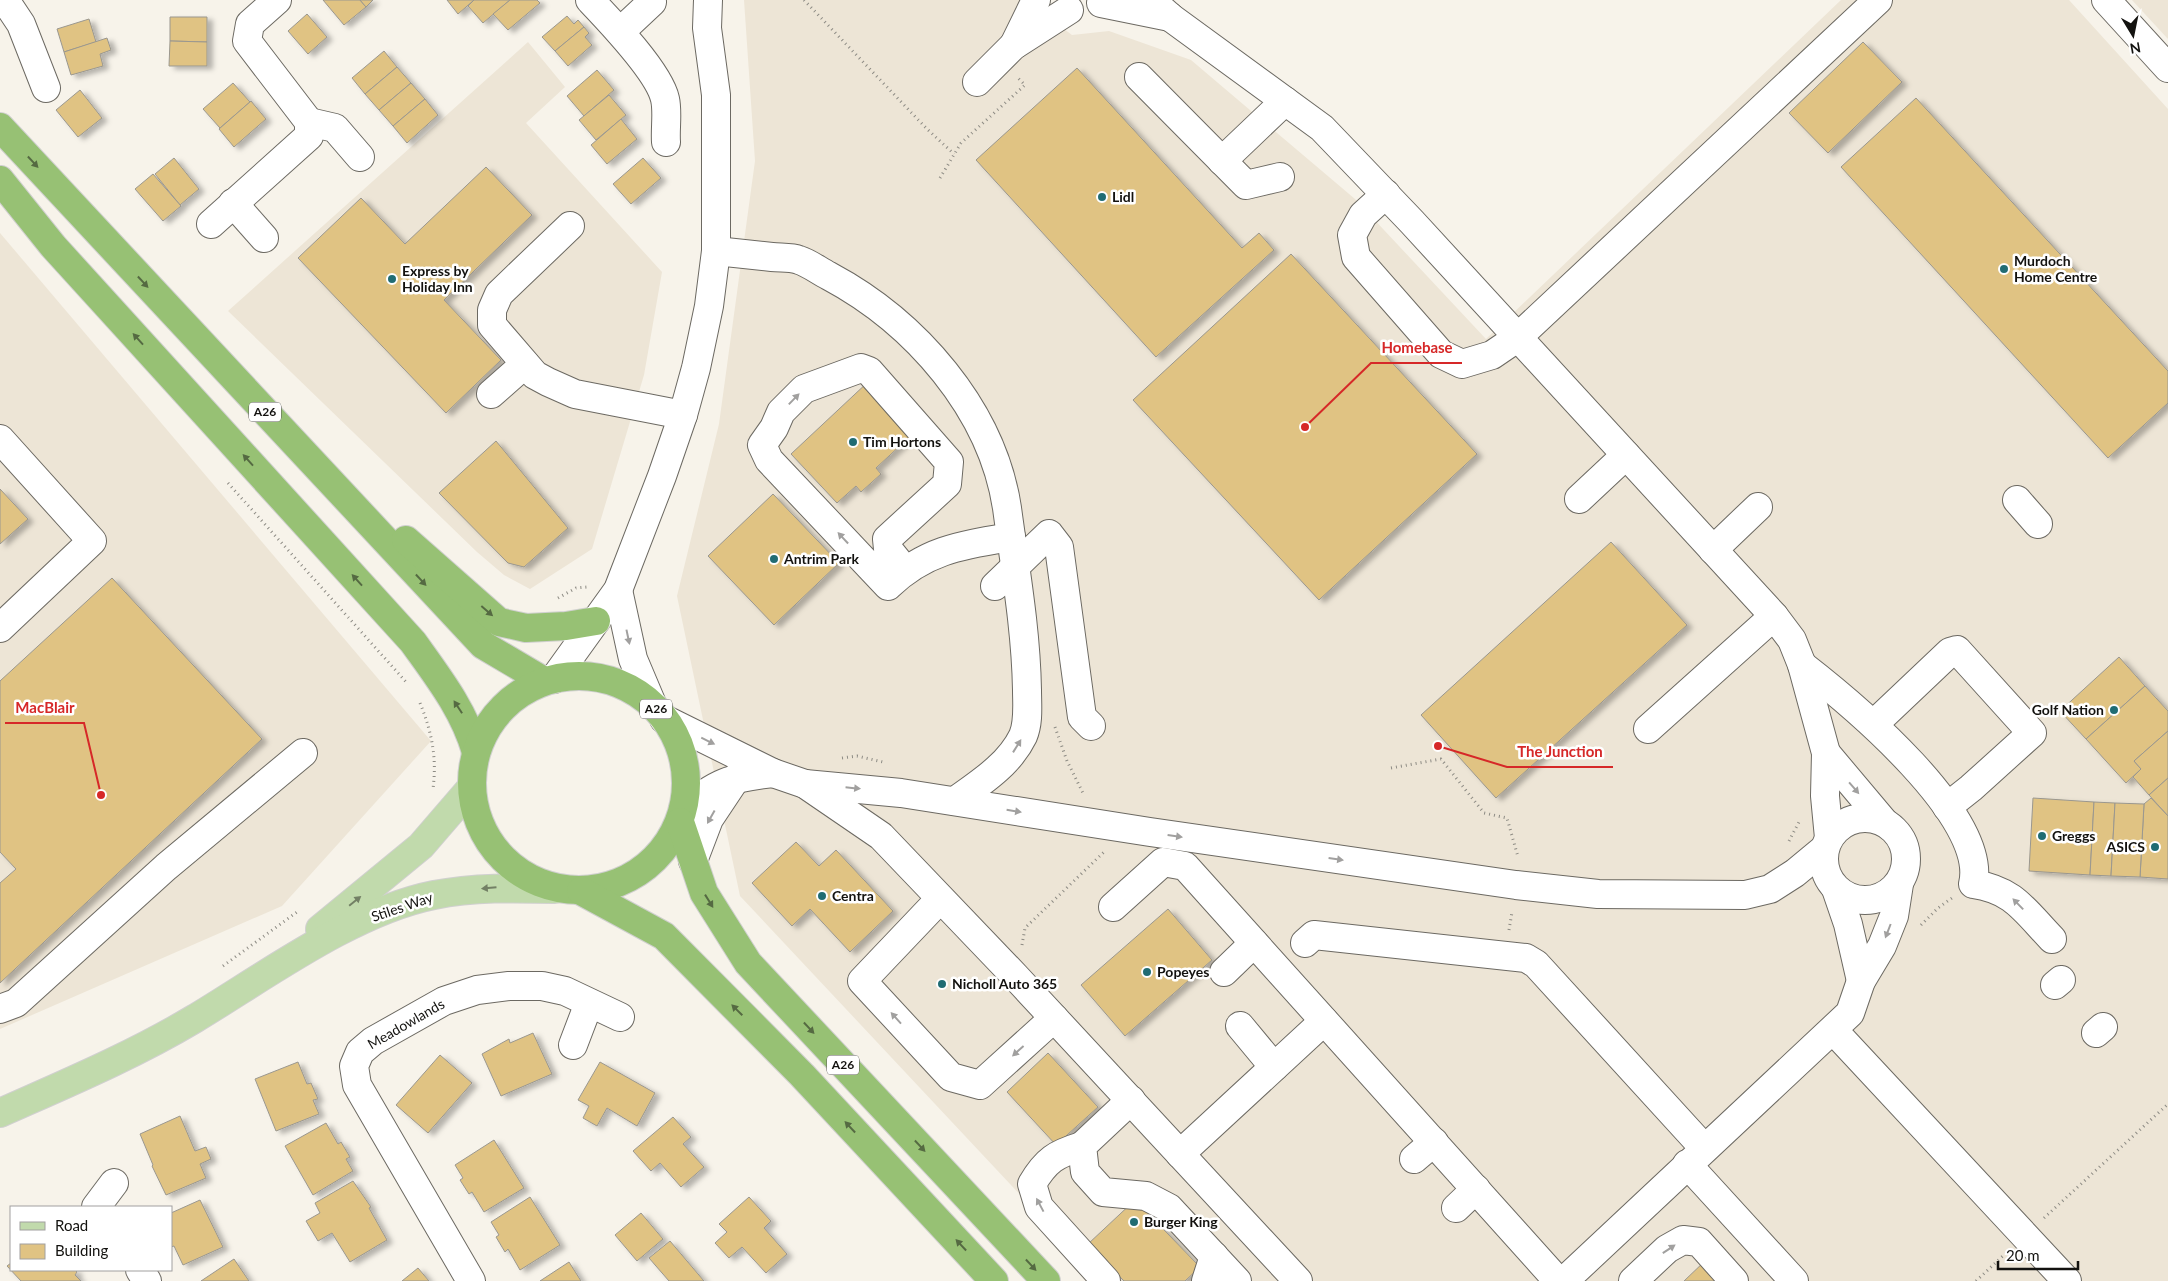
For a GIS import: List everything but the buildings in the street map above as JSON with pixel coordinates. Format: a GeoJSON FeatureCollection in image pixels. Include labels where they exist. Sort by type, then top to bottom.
{"type":"FeatureCollection","features":[{"type":"Feature","properties":{"kind":"highway","name":"A26"},"geometry":{"type":"LineString","coordinates":[[0,127],[483,645],[549,680]]}},
{"type":"Feature","properties":{"kind":"highway","name":"A26"},"geometry":{"type":"LineString","coordinates":[[0,180],[53,246],[413,642],[461,711],[476,752]]}},
{"type":"Feature","properties":{"kind":"highway"},"geometry":{"type":"LineString","coordinates":[[292,441],[499,622],[526,628],[566,626],[596,620]]}},
{"type":"Feature","properties":{"kind":"highway","name":"A26"},"geometry":{"type":"LineString","coordinates":[[568,890],[606,888],[637,874],[663,852],[681,816],[686,793],[685,763],[673,730],[658,711],[623,685],[589,676],[549,680],[514,697],[490,721],[476,752],[471,788],[476,816],[488,841],[506,862],[529,879],[568,890],[664,936],[802,1075],[994,1281]]}},
{"type":"Feature","properties":{"kind":"highway","name":"A26"},"geometry":{"type":"LineString","coordinates":[[681,816],[704,894],[748,963],[1046,1281]]}},
{"type":"Feature","properties":{"kind":"main road","name":"Stiles Way"},"geometry":{"type":"LineString","coordinates":[[262,976],[421,846],[471,788]]}},
{"type":"Feature","properties":{"kind":"main road","name":"Stiles Way"},"geometry":{"type":"LineString","coordinates":[[0,1113],[97,1070],[184,1025],[262,976],[356,923],[397,906],[434,895],[494,887],[568,890]]}},
{"type":"Feature","properties":{"kind":"street"},"geometry":{"type":"LineString","coordinates":[[5,0],[22,24],[46,88]]}},
{"type":"Feature","properties":{"kind":"street"},"geometry":{"type":"LineString","coordinates":[[211,224],[309,136],[309,122],[247,41],[250,24],[277,0]]}},
{"type":"Feature","properties":{"kind":"street"},"geometry":{"type":"LineString","coordinates":[[590,0],[620,32],[660,85],[665,100],[666,142]]}},
{"type":"Feature","properties":{"kind":"street"},"geometry":{"type":"LineString","coordinates":[[695,0],[708,28]]}},
{"type":"Feature","properties":{"kind":"street"},"geometry":{"type":"LineString","coordinates":[[549,680],[619,587],[683,415],[709,306],[716,251],[716,95],[708,28],[708,0]]}},
{"type":"Feature","properties":{"kind":"street"},"geometry":{"type":"LineString","coordinates":[[1006,53],[1036,0]]}},
{"type":"Feature","properties":{"kind":"street"},"geometry":{"type":"LineString","coordinates":[[1386,194],[1363,215],[1352,235],[1356,257],[1441,354],[1462,364],[1492,355],[1517,338],[1878,0]]}},
{"type":"Feature","properties":{"kind":"street"},"geometry":{"type":"LineString","coordinates":[[2106,0],[2168,68]]}},
{"type":"Feature","properties":{"kind":"street"},"geometry":{"type":"LineString","coordinates":[[620,32],[652,2]]}},
{"type":"Feature","properties":{"kind":"street"},"geometry":{"type":"LineString","coordinates":[[977,82],[1006,53],[1061,5],[1091,8],[1103,2],[1161,8],[1322,128],[1386,194],[1774,616],[1792,640],[1802,665],[1826,753],[1824,796],[1827,843],[1823,864],[1827,877],[1836,889],[1847,897],[1868,900],[1889,894],[1899,884]]}},
{"type":"Feature","properties":{"kind":"street"},"geometry":{"type":"LineString","coordinates":[[1140,77],[1246,185],[1280,177]]}},
{"type":"Feature","properties":{"kind":"street"},"geometry":{"type":"LineString","coordinates":[[1222,161],[1285,102]]}},
{"type":"Feature","properties":{"kind":"street"},"geometry":{"type":"LineString","coordinates":[[309,122],[336,128],[360,157]]}},
{"type":"Feature","properties":{"kind":"street"},"geometry":{"type":"LineString","coordinates":[[233,203],[264,238]]}},
{"type":"Feature","properties":{"kind":"street"},"geometry":{"type":"LineString","coordinates":[[570,226],[499,294],[492,310],[492,325],[535,374],[575,394],[683,415]]}},
{"type":"Feature","properties":{"kind":"street"},"geometry":{"type":"LineString","coordinates":[[716,251],[798,260],[855,290],[900,325],[933,359],[966,401],[1012,484],[1011,537],[1005,577],[1020,602],[1026,676],[1027,717],[1024,734],[1013,752],[996,770],[954,801]]}},
{"type":"Feature","properties":{"kind":"street"},"geometry":{"type":"LineString","coordinates":[[490,394],[525,364]]}},
{"type":"Feature","properties":{"kind":"street"},"geometry":{"type":"LineString","coordinates":[[861,368],[869,371],[948,462],[947,484],[887,538],[888,549],[897,578],[769,460],[762,445],[774,428],[781,412],[804,389],[861,368]]}},
{"type":"Feature","properties":{"kind":"street"},"geometry":{"type":"LineString","coordinates":[[0,628],[92,542],[8,447]]}},
{"type":"Feature","properties":{"kind":"street"},"geometry":{"type":"LineString","coordinates":[[1579,499],[1626,455]]}},
{"type":"Feature","properties":{"kind":"street"},"geometry":{"type":"LineString","coordinates":[[2017,500],[2038,524]]}},
{"type":"Feature","properties":{"kind":"street"},"geometry":{"type":"LineString","coordinates":[[1713,550],[1758,507]]}},
{"type":"Feature","properties":{"kind":"street"},"geometry":{"type":"LineString","coordinates":[[1005,577],[1049,534],[1059,547],[1082,717],[1090,726]]}},
{"type":"Feature","properties":{"kind":"street"},"geometry":{"type":"LineString","coordinates":[[897,578],[921,560],[942,552],[1011,537]]}},
{"type":"Feature","properties":{"kind":"street"},"geometry":{"type":"LineString","coordinates":[[619,587],[633,659],[658,711],[773,773],[812,784],[954,801],[1150,832],[1516,885],[1598,894],[1745,895],[1770,889],[1795,874],[1843,825],[1860,818],[1884,822]]}},
{"type":"Feature","properties":{"kind":"street"},"geometry":{"type":"LineString","coordinates":[[1648,729],[1774,616]]}},
{"type":"Feature","properties":{"kind":"street"},"geometry":{"type":"LineString","coordinates":[[1874,724],[1950,652],[1958,650],[2032,733],[1971,788],[1947,806]]}},
{"type":"Feature","properties":{"kind":"street"},"geometry":{"type":"LineString","coordinates":[[1802,665],[1874,724],[1947,806],[1969,842],[1975,860],[1973,884],[1997,888],[2007,893],[2052,939]]}},
{"type":"Feature","properties":{"kind":"street"},"geometry":{"type":"LineString","coordinates":[[0,1009],[16,1003],[166,867],[303,753]]}},
{"type":"Feature","properties":{"kind":"street"},"geometry":{"type":"LineString","coordinates":[[1564,1281],[1696,1156],[1834,1031],[1850,1014],[1861,981],[1882,946],[1894,916],[1899,884],[1905,871],[1905,850],[1896,831],[1884,822],[1826,753]]}},
{"type":"Feature","properties":{"kind":"street"},"geometry":{"type":"LineString","coordinates":[[681,816],[708,789],[737,777],[773,773]]}},
{"type":"Feature","properties":{"kind":"street"},"geometry":{"type":"LineString","coordinates":[[693,861],[709,818],[737,777]]}},
{"type":"Feature","properties":{"kind":"street"},"geometry":{"type":"LineString","coordinates":[[812,784],[881,836],[1015,976],[1298,1281]]}},
{"type":"Feature","properties":{"kind":"street"},"geometry":{"type":"LineString","coordinates":[[1114,907],[1163,862],[1185,866],[1324,1021],[1424,1151],[1476,1189],[1558,1281]]}},
{"type":"Feature","properties":{"kind":"street"},"geometry":{"type":"LineString","coordinates":[[1836,889],[1848,924],[1861,981]]}},
{"type":"Feature","properties":{"kind":"street"},"geometry":{"type":"LineString","coordinates":[[940,899],[862,981],[950,1077],[980,1085],[1054,1018]]}},
{"type":"Feature","properties":{"kind":"street"},"geometry":{"type":"LineString","coordinates":[[1304,943],[1314,935],[1526,958],[1536,964],[1696,1156],[1794,1281]]}},
{"type":"Feature","properties":{"kind":"street"},"geometry":{"type":"LineString","coordinates":[[1224,972],[1254,944]]}},
{"type":"Feature","properties":{"kind":"street","name":"Meadowlands"},"geometry":{"type":"LineString","coordinates":[[471,1281],[357,1084],[354,1066],[360,1052],[373,1041],[444,1001],[477,990],[509,986],[542,986],[565,991],[620,1018]]}},
{"type":"Feature","properties":{"kind":"street"},"geometry":{"type":"LineString","coordinates":[[573,1045],[588,1003]]}},
{"type":"Feature","properties":{"kind":"street"},"geometry":{"type":"LineString","coordinates":[[1180,1154],[1324,1021]]}},
{"type":"Feature","properties":{"kind":"street"},"geometry":{"type":"LineString","coordinates":[[1240,1026],[1274,1067]]}},
{"type":"Feature","properties":{"kind":"street"},"geometry":{"type":"LineString","coordinates":[[1834,1031],[2066,1281]]}},
{"type":"Feature","properties":{"kind":"street"},"geometry":{"type":"LineString","coordinates":[[1106,1281],[1039,1207],[1032,1184],[1042,1166],[1060,1152],[1082,1146],[1131,1100]]}},
{"type":"Feature","properties":{"kind":"street"},"geometry":{"type":"LineString","coordinates":[[1082,1146],[1086,1172],[1103,1192],[1146,1196],[1169,1208],[1210,1268],[1237,1281]]}},
{"type":"Feature","properties":{"kind":"street"},"geometry":{"type":"LineString","coordinates":[[97,1206],[114,1183]]}},
{"type":"Feature","properties":{"kind":"street"},"geometry":{"type":"LineString","coordinates":[[1456,1208],[1476,1189]]}},
{"type":"Feature","properties":{"kind":"street"},"geometry":{"type":"LineString","coordinates":[[1633,1281],[1667,1249],[1683,1240],[1699,1242],[1734,1281]]}},
{"type":"Feature","properties":{"kind":"path"},"geometry":{"type":"LineString","coordinates":[[804,0],[927,130],[954,154]]}},
{"type":"Feature","properties":{"kind":"path"},"geometry":{"type":"LineString","coordinates":[[940,178],[961,143],[1025,84],[1006,53]]}},
{"type":"Feature","properties":{"kind":"path"},"geometry":{"type":"LineString","coordinates":[[226,480],[411,689]]}},
{"type":"Feature","properties":{"kind":"path"},"geometry":{"type":"LineString","coordinates":[[551,602],[576,588],[619,587]]}},
{"type":"Feature","properties":{"kind":"path"},"geometry":{"type":"LineString","coordinates":[[418,696],[429,726],[436,764],[432,795]]}},
{"type":"Feature","properties":{"kind":"path"},"geometry":{"type":"LineString","coordinates":[[812,784],[838,759],[857,756],[891,764]]}},
{"type":"Feature","properties":{"kind":"path"},"geometry":{"type":"LineString","coordinates":[[1391,768],[1441,759],[1484,813],[1507,818],[1518,860],[1508,859]]}},
{"type":"Feature","properties":{"kind":"path"},"geometry":{"type":"LineString","coordinates":[[1076,796],[1086,798]]}},
{"type":"Feature","properties":{"kind":"path"},"geometry":{"type":"LineString","coordinates":[[1787,846],[1802,818]]}},
{"type":"Feature","properties":{"kind":"path"},"geometry":{"type":"LineString","coordinates":[[1015,976],[1025,928],[1109,847]]}},
{"type":"Feature","properties":{"kind":"path"},"geometry":{"type":"LineString","coordinates":[[220,968],[300,910]]}},
{"type":"Feature","properties":{"kind":"path"},"geometry":{"type":"LineString","coordinates":[[1976,1281],[2168,1104]]}},
{"type":"Feature","properties":{"kind":"shaded area"},"geometry":{"type":"Polygon","coordinates":[[[744,0],[1025,0],[1072,35],[1109,31],[1191,60],[1355,199],[1486,339],[1841,0],[2069,0],[2168,109],[2168,1281],[1101,1281],[740,896],[677,596],[719,424],[755,161],[744,0]]]}},
{"type":"Feature","properties":{"kind":"shaded area"},"geometry":{"type":"Polygon","coordinates":[[[2132,0],[2168,0],[2168,39],[2132,0]]]}},
{"type":"Feature","properties":{"kind":"shaded area"},"geometry":{"type":"Polygon","coordinates":[[[528,42],[565,87],[526,123],[662,272],[644,375],[592,549],[530,589],[504,575],[477,552],[228,311],[528,42]]]}},
{"type":"Feature","properties":{"kind":"shaded area"},"geometry":{"type":"Polygon","coordinates":[[[0,233],[431,741],[282,906],[0,1029],[0,233]]]}},
{"type":"Feature","properties":{"kind":"place","name":"Lidl"},"geometry":{"type":"Point","coordinates":[1102,197]}},
{"type":"Feature","properties":{"kind":"place","name":"Murdoch Home Centre"},"geometry":{"type":"Point","coordinates":[2004,269]}},
{"type":"Feature","properties":{"kind":"place","name":"Express by Holiday Inn"},"geometry":{"type":"Point","coordinates":[392,279]}},
{"type":"Feature","properties":{"kind":"place","name":"Homebase"},"geometry":{"type":"Point","coordinates":[1305,427]}},
{"type":"Feature","properties":{"kind":"place","name":"Tim Hortons"},"geometry":{"type":"Point","coordinates":[853,442]}},
{"type":"Feature","properties":{"kind":"place","name":"Antrim Park"},"geometry":{"type":"Point","coordinates":[774,559]}},
{"type":"Feature","properties":{"kind":"place","name":"Golf Nation"},"geometry":{"type":"Point","coordinates":[2114,710]}},
{"type":"Feature","properties":{"kind":"place","name":"The Junction"},"geometry":{"type":"Point","coordinates":[1438,746]}},
{"type":"Feature","properties":{"kind":"place","name":"MacBlair"},"geometry":{"type":"Point","coordinates":[101,795]}},
{"type":"Feature","properties":{"kind":"place","name":"Greggs"},"geometry":{"type":"Point","coordinates":[2042,836]}},
{"type":"Feature","properties":{"kind":"place","name":"ASICS"},"geometry":{"type":"Point","coordinates":[2155,847]}},
{"type":"Feature","properties":{"kind":"place","name":"Centra"},"geometry":{"type":"Point","coordinates":[822,896]}},
{"type":"Feature","properties":{"kind":"place","name":"Popeyes"},"geometry":{"type":"Point","coordinates":[1147,972]}},
{"type":"Feature","properties":{"kind":"place","name":"Nicholl Auto 365"},"geometry":{"type":"Point","coordinates":[942,984]}},
{"type":"Feature","properties":{"kind":"place","name":"Burger King"},"geometry":{"type":"Point","coordinates":[1134,1222]}}]}
